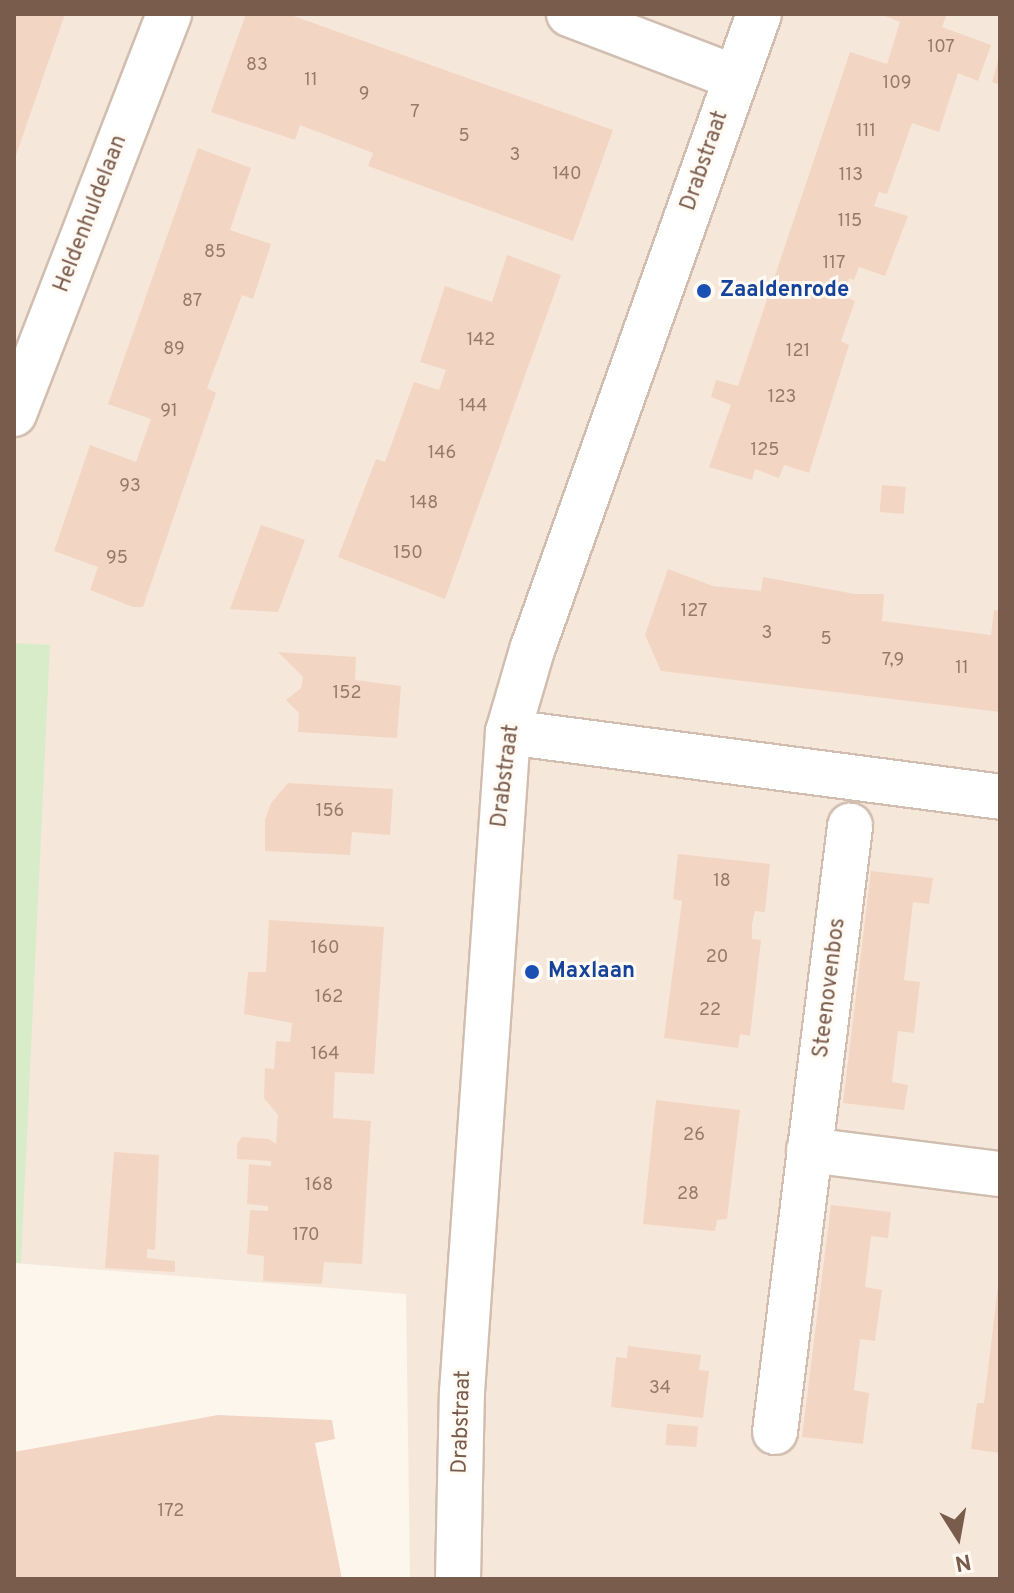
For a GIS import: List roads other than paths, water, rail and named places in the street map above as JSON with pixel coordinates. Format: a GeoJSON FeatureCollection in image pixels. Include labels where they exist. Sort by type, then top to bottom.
{"type":"FeatureCollection","features":[{"type":"Feature","properties":{"kind":"street","name":"Heldenhuldelaan"},"geometry":{"type":"LineString","coordinates":[[14,414],[169,14]]}},
{"type":"Feature","properties":{"kind":"street"},"geometry":{"type":"LineString","coordinates":[[569,14],[734,77]]}},
{"type":"Feature","properties":{"kind":"street","name":"Drabstraat"},"geometry":{"type":"LineString","coordinates":[[458,1579],[462,1392],[508,732],[734,77],[759,14]]}},
{"type":"Feature","properties":{"kind":"street"},"geometry":{"type":"LineString","coordinates":[[508,732],[1000,797]]}},
{"type":"Feature","properties":{"kind":"street","name":"Steenovenbos"},"geometry":{"type":"LineString","coordinates":[[775,1432],[850,826]]}},
{"type":"Feature","properties":{"kind":"street"},"geometry":{"type":"LineString","coordinates":[[809,1150],[1000,1174]]}},
{"type":"Feature","properties":{"kind":"place","name":"Zaaldenrode"},"geometry":{"type":"Point","coordinates":[704,291]}},
{"type":"Feature","properties":{"kind":"place","name":"Maxlaan"},"geometry":{"type":"Point","coordinates":[532,972]}}]}
